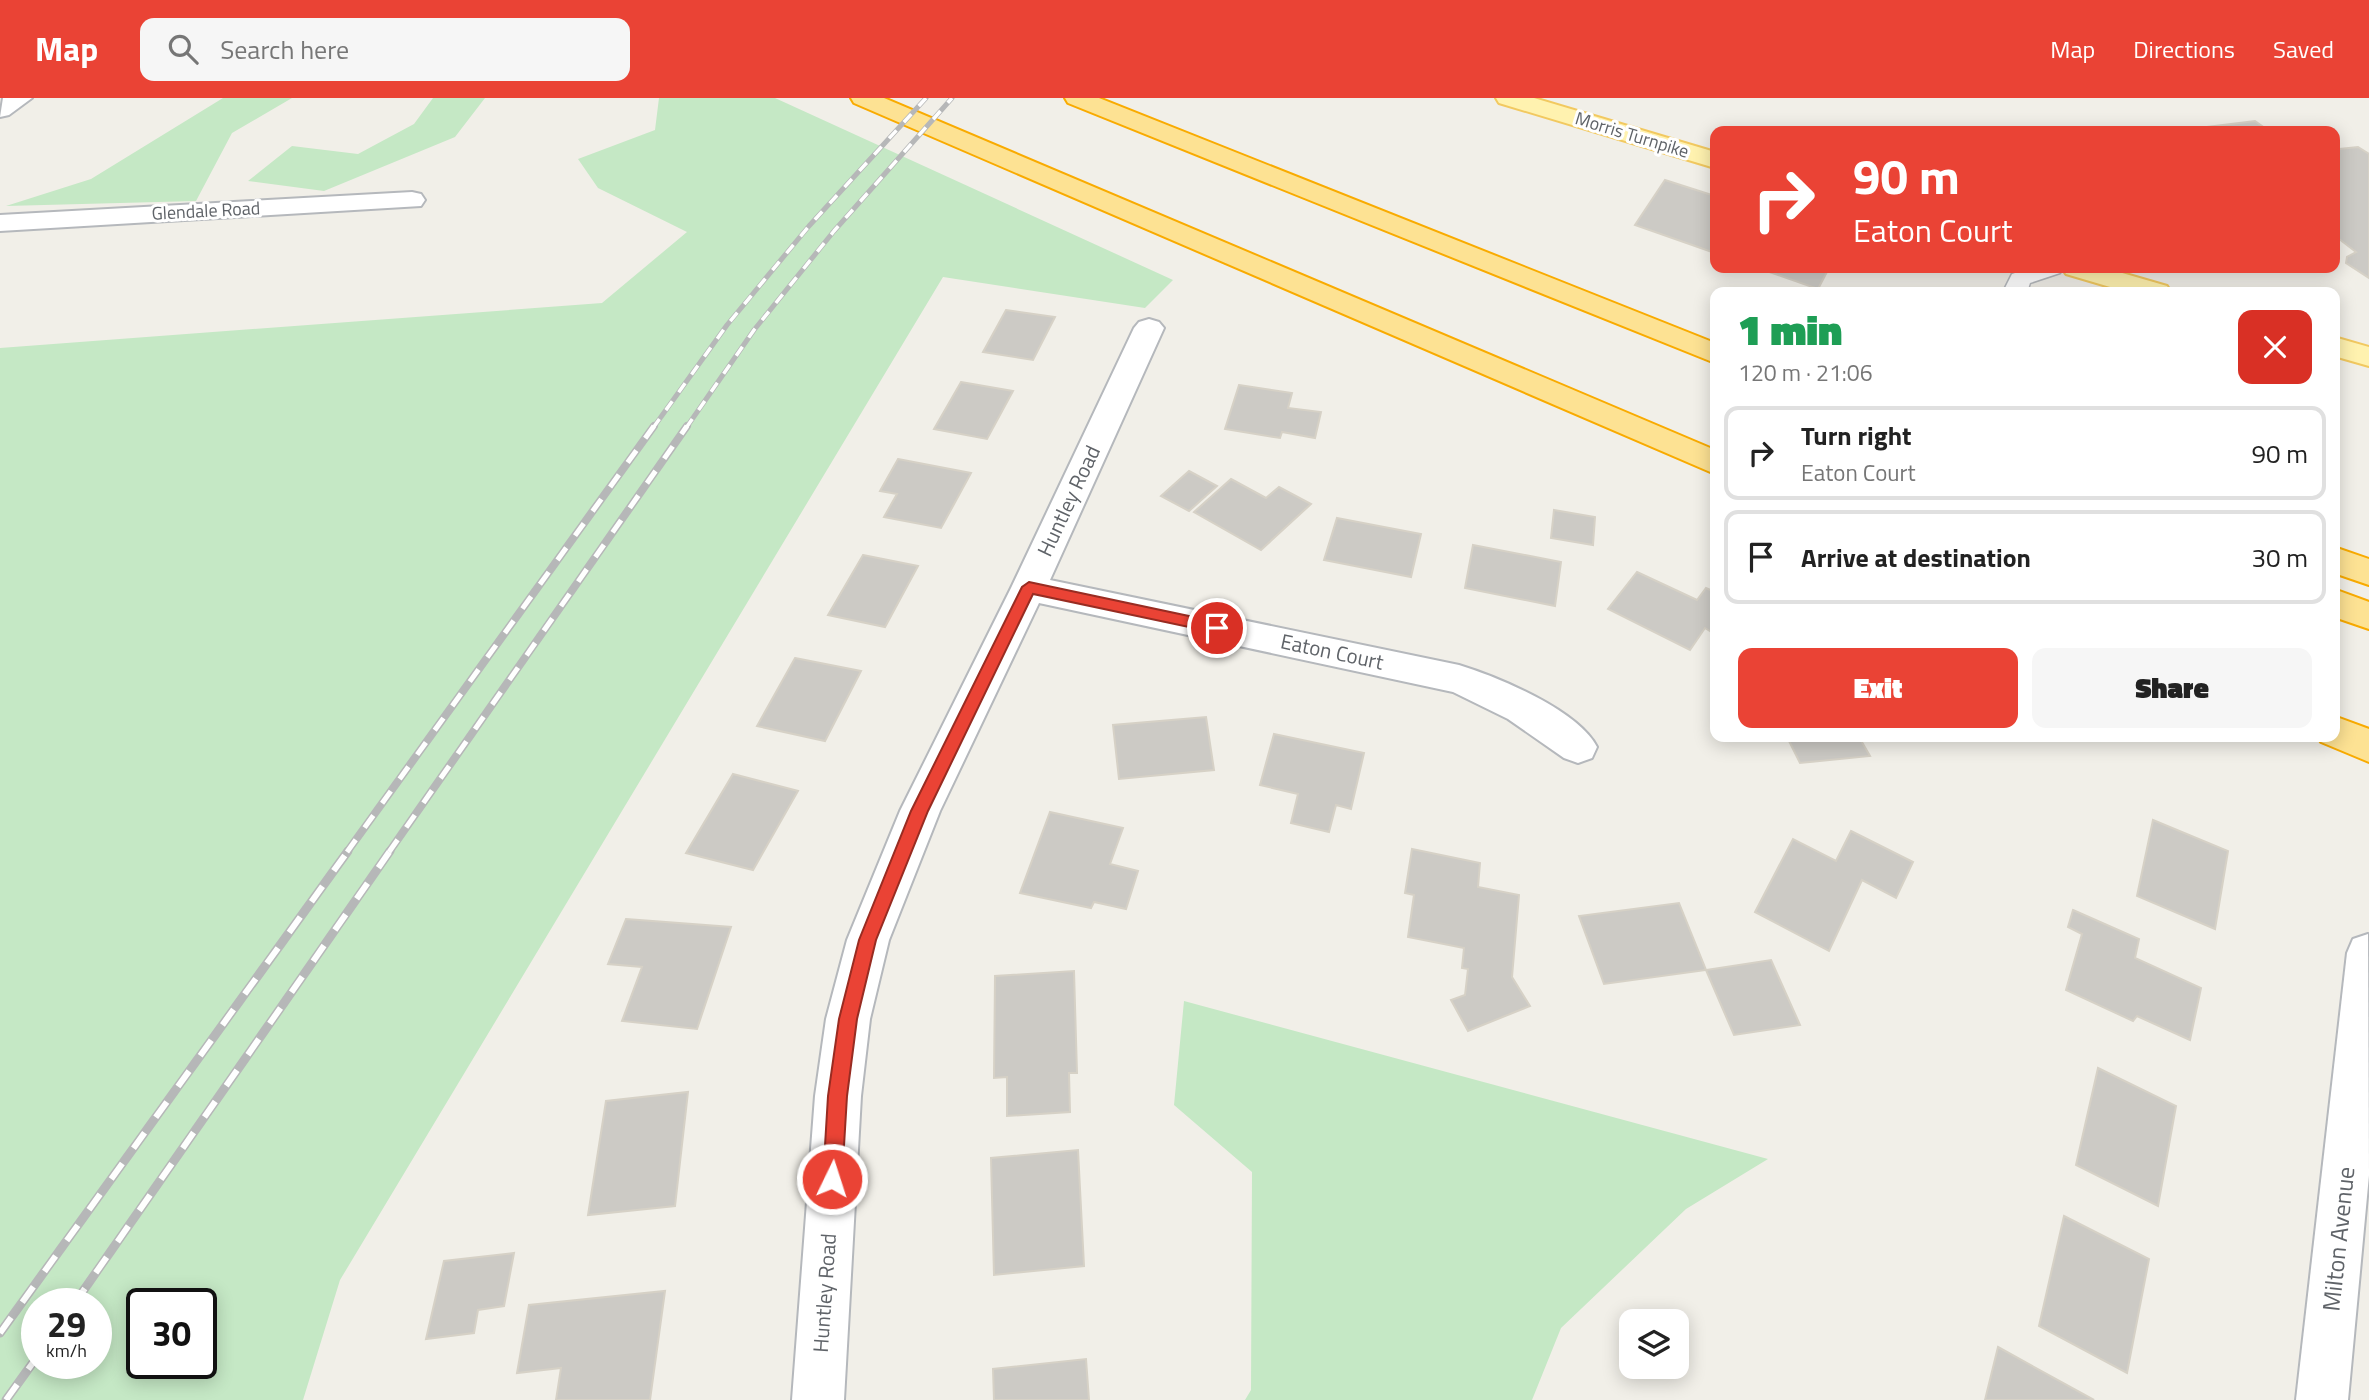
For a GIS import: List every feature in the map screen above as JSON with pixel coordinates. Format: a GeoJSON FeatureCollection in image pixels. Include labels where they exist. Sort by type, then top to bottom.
{"type":"FeatureCollection","features":[{"type":"Feature","properties":{"kind":"highway"},"geometry":{"type":"LineString","coordinates":[[863,98],[1710,461]]}},
{"type":"Feature","properties":{"kind":"highway"},"geometry":{"type":"LineString","coordinates":[[1077,98],[1710,352]]}},
{"type":"Feature","properties":{"kind":"highway"},"geometry":{"type":"LineString","coordinates":[[1229,159],[1710,333]]}},
{"type":"Feature","properties":{"kind":"highway"},"geometry":{"type":"LineString","coordinates":[[2340,561],[2369,572]]}},
{"type":"Feature","properties":{"kind":"highway"},"geometry":{"type":"LineString","coordinates":[[2340,604],[2369,616]]}},
{"type":"Feature","properties":{"kind":"highway"},"geometry":{"type":"LineString","coordinates":[[2340,734],[2369,746]]}},
{"type":"Feature","properties":{"kind":"main road","name":"Morris Turnpike"},"geometry":{"type":"LineString","coordinates":[[1508,98],[1710,159]]}},
{"type":"Feature","properties":{"kind":"main road"},"geometry":{"type":"LineString","coordinates":[[2093,273],[2140,287]]}},
{"type":"Feature","properties":{"kind":"main road"},"geometry":{"type":"LineString","coordinates":[[2340,348],[2369,357]]}},
{"type":"Feature","properties":{"kind":"street"},"geometry":{"type":"LineString","coordinates":[[0,110],[20,98]]}},
{"type":"Feature","properties":{"kind":"street","name":"Glendale Road"},"geometry":{"type":"LineString","coordinates":[[0,223],[412,200]]}},
{"type":"Feature","properties":{"kind":"street","name":"Huntley Road"},"geometry":{"type":"LineString","coordinates":[[818,1400],[838,1096],[848,1019],[868,940],[920,811],[1029,587],[1149,328]]}},
{"type":"Feature","properties":{"kind":"street","name":"Eaton Court"},"geometry":{"type":"LineString","coordinates":[[1029,587],[1459,679],[1506,697],[1546,720],[1578,747]]}},
{"type":"Feature","properties":{"kind":"street","name":"Milton Avenue"},"geometry":{"type":"LineString","coordinates":[[2322,1400],[2368,953]]}},
{"type":"Feature","properties":{"kind":"lane"},"geometry":{"type":"LineString","coordinates":[[2017,287],[2020,279],[2037,273]]}},
{"type":"Feature","properties":{"kind":"green space"},"geometry":{"type":"Polygon","coordinates":[[[223,98],[292,98],[232,133],[196,201],[6,206],[91,179],[223,98]]]}},
{"type":"Feature","properties":{"kind":"green space"},"geometry":{"type":"Polygon","coordinates":[[[433,98],[485,98],[455,137],[324,191],[248,181],[292,146],[358,154],[414,124],[433,98]]]}},
{"type":"Feature","properties":{"kind":"green space"},"geometry":{"type":"Polygon","coordinates":[[[659,98],[775,98],[1173,280],[1145,308],[943,277],[340,1280],[303,1400],[0,1400],[0,348],[602,303],[687,232],[598,188],[578,159],[655,130],[659,98]]]}},
{"type":"Feature","properties":{"kind":"green space"},"geometry":{"type":"Polygon","coordinates":[[[1184,1001],[1768,1159],[1686,1209],[1561,1328],[1532,1400],[1245,1400],[1251,1390],[1252,1172],[1174,1105],[1184,1001]]]}},
{"type":"Feature","properties":{"kind":"building"},"geometry":{"type":"Polygon","coordinates":[[[2255,121],[2262,126],[2214,126],[2255,121]]]}},
{"type":"Feature","properties":{"kind":"building"},"geometry":{"type":"Polygon","coordinates":[[[2358,147],[2369,154],[2369,278],[2346,263],[2347,257],[2356,252],[2340,240],[2340,149],[2358,147]]]}},
{"type":"Feature","properties":{"kind":"building"},"geometry":{"type":"Polygon","coordinates":[[[1665,180],[1710,194],[1710,251],[1635,225],[1665,180]]]}},
{"type":"Feature","properties":{"kind":"building"},"geometry":{"type":"Polygon","coordinates":[[[1772,273],[1826,273],[1819,287],[1772,273]]]}},
{"type":"Feature","properties":{"kind":"building"},"geometry":{"type":"Polygon","coordinates":[[[1006,310],[1055,317],[1033,360],[983,352],[1006,310]]]}},
{"type":"Feature","properties":{"kind":"building"},"geometry":{"type":"Polygon","coordinates":[[[961,382],[1013,391],[987,439],[934,429],[961,382]]]}},
{"type":"Feature","properties":{"kind":"building"},"geometry":{"type":"Polygon","coordinates":[[[1239,385],[1292,393],[1288,408],[1321,412],[1315,438],[1282,432],[1280,438],[1225,429],[1239,385]]]}},
{"type":"Feature","properties":{"kind":"building"},"geometry":{"type":"Polygon","coordinates":[[[898,459],[971,473],[941,528],[884,517],[897,494],[880,491],[898,459]]]}},
{"type":"Feature","properties":{"kind":"building"},"geometry":{"type":"Polygon","coordinates":[[[1189,471],[1217,486],[1189,511],[1161,496],[1189,471]]]}},
{"type":"Feature","properties":{"kind":"building"},"geometry":{"type":"Polygon","coordinates":[[[1231,479],[1266,498],[1279,487],[1311,504],[1261,550],[1194,512],[1231,479]]]}},
{"type":"Feature","properties":{"kind":"building"},"geometry":{"type":"Polygon","coordinates":[[[1554,510],[1595,517],[1593,545],[1551,538],[1554,510]]]}},
{"type":"Feature","properties":{"kind":"building"},"geometry":{"type":"Polygon","coordinates":[[[1337,518],[1421,534],[1411,577],[1324,560],[1337,518]]]}},
{"type":"Feature","properties":{"kind":"building"},"geometry":{"type":"Polygon","coordinates":[[[1473,545],[1561,562],[1555,606],[1465,588],[1473,545]]]}},
{"type":"Feature","properties":{"kind":"building"},"geometry":{"type":"Polygon","coordinates":[[[863,555],[918,566],[885,627],[828,615],[863,555]]]}},
{"type":"Feature","properties":{"kind":"building"},"geometry":{"type":"Polygon","coordinates":[[[1637,572],[1697,600],[1706,588],[1710,590],[1710,631],[1705,628],[1690,650],[1608,609],[1637,572]]]}},
{"type":"Feature","properties":{"kind":"building"},"geometry":{"type":"Polygon","coordinates":[[[795,658],[861,671],[825,741],[757,726],[795,658]]]}},
{"type":"Feature","properties":{"kind":"building"},"geometry":{"type":"Polygon","coordinates":[[[1206,717],[1214,770],[1119,779],[1113,725],[1206,717]]]}},
{"type":"Feature","properties":{"kind":"building"},"geometry":{"type":"Polygon","coordinates":[[[1274,734],[1364,753],[1351,809],[1336,805],[1329,832],[1291,823],[1298,794],[1260,785],[1274,734]]]}},
{"type":"Feature","properties":{"kind":"building"},"geometry":{"type":"Polygon","coordinates":[[[1790,742],[1862,742],[1870,756],[1800,763],[1790,742]]]}},
{"type":"Feature","properties":{"kind":"building"},"geometry":{"type":"Polygon","coordinates":[[[733,774],[798,791],[753,870],[686,853],[733,774]]]}},
{"type":"Feature","properties":{"kind":"building"},"geometry":{"type":"Polygon","coordinates":[[[1050,812],[1123,828],[1110,864],[1138,871],[1126,909],[1094,902],[1091,908],[1020,893],[1050,812]]]}},
{"type":"Feature","properties":{"kind":"building"},"geometry":{"type":"Polygon","coordinates":[[[2153,820],[2228,851],[2215,929],[2137,896],[2153,820]]]}},
{"type":"Feature","properties":{"kind":"building"},"geometry":{"type":"Polygon","coordinates":[[[1851,831],[1913,862],[1896,898],[1862,880],[1829,951],[1755,912],[1793,839],[1836,861],[1851,831]]]}},
{"type":"Feature","properties":{"kind":"building"},"geometry":{"type":"Polygon","coordinates":[[[1412,849],[1480,863],[1478,887],[1519,895],[1512,977],[1530,1006],[1468,1031],[1451,1000],[1465,995],[1468,969],[1462,968],[1464,948],[1408,937],[1414,895],[1405,893],[1412,849]]]}},
{"type":"Feature","properties":{"kind":"building"},"geometry":{"type":"Polygon","coordinates":[[[1679,903],[1706,970],[1604,984],[1579,916],[1679,903]]]}},
{"type":"Feature","properties":{"kind":"building"},"geometry":{"type":"Polygon","coordinates":[[[2073,910],[2139,939],[2135,958],[2201,988],[2190,1040],[2137,1016],[2133,1021],[2066,990],[2082,934],[2068,927],[2073,910]]]}},
{"type":"Feature","properties":{"kind":"building"},"geometry":{"type":"Polygon","coordinates":[[[626,919],[731,927],[697,1029],[622,1021],[642,967],[608,964],[626,919]]]}},
{"type":"Feature","properties":{"kind":"building"},"geometry":{"type":"Polygon","coordinates":[[[1771,960],[1800,1025],[1734,1035],[1706,970],[1771,960]]]}},
{"type":"Feature","properties":{"kind":"building"},"geometry":{"type":"Polygon","coordinates":[[[1074,971],[1077,1073],[1069,1073],[1070,1112],[1007,1116],[1007,1077],[994,1078],[995,976],[1074,971]]]}},
{"type":"Feature","properties":{"kind":"building"},"geometry":{"type":"Polygon","coordinates":[[[2098,1068],[2176,1106],[2158,1206],[2076,1165],[2098,1068]]]}},
{"type":"Feature","properties":{"kind":"building"},"geometry":{"type":"Polygon","coordinates":[[[688,1092],[675,1206],[588,1215],[606,1101],[688,1092]]]}},
{"type":"Feature","properties":{"kind":"building"},"geometry":{"type":"Polygon","coordinates":[[[1078,1150],[1084,1266],[994,1275],[991,1158],[1078,1150]]]}},
{"type":"Feature","properties":{"kind":"building"},"geometry":{"type":"Polygon","coordinates":[[[2064,1216],[2149,1259],[2127,1373],[2039,1326],[2064,1216]]]}},
{"type":"Feature","properties":{"kind":"building"},"geometry":{"type":"Polygon","coordinates":[[[514,1253],[504,1306],[478,1310],[474,1333],[426,1339],[444,1261],[514,1253]]]}},
{"type":"Feature","properties":{"kind":"building"},"geometry":{"type":"Polygon","coordinates":[[[665,1291],[650,1400],[556,1400],[561,1368],[517,1373],[529,1305],[665,1291]]]}},
{"type":"Feature","properties":{"kind":"building"},"geometry":{"type":"Polygon","coordinates":[[[1998,1347],[2094,1400],[1985,1400],[1998,1347]]]}},
{"type":"Feature","properties":{"kind":"building"},"geometry":{"type":"Polygon","coordinates":[[[1086,1359],[1089,1400],[994,1400],[993,1369],[1086,1359]]]}},
{"type":"Feature","properties":{"kind":"railway"},"geometry":{"type":"LineString","coordinates":[[653,428],[727,325],[809,226],[926,98]]}},
{"type":"Feature","properties":{"kind":"railway"},"geometry":{"type":"LineString","coordinates":[[686,428],[754,330],[834,231],[952,98]]}},
{"type":"Feature","properties":{"kind":"railway"},"geometry":{"type":"LineString","coordinates":[[347,852],[654,426]]}},
{"type":"Feature","properties":{"kind":"railway"},"geometry":{"type":"LineString","coordinates":[[389,852],[687,426]]}},
{"type":"Feature","properties":{"kind":"railway"},"geometry":{"type":"LineString","coordinates":[[0,1333],[348,851]]}},
{"type":"Feature","properties":{"kind":"railway"},"geometry":{"type":"LineString","coordinates":[[85,1288],[390,851]]}},
{"type":"Feature","properties":{"kind":"railway"},"geometry":{"type":"LineString","coordinates":[[6,1400],[21,1379]]}},
{"type":"Feature","properties":{"kind":"route"},"geometry":{"type":"LineString","coordinates":[[832,1179],[838,1096],[848,1019],[868,940],[920,811],[1029,587],[1217,628]]}}]}
